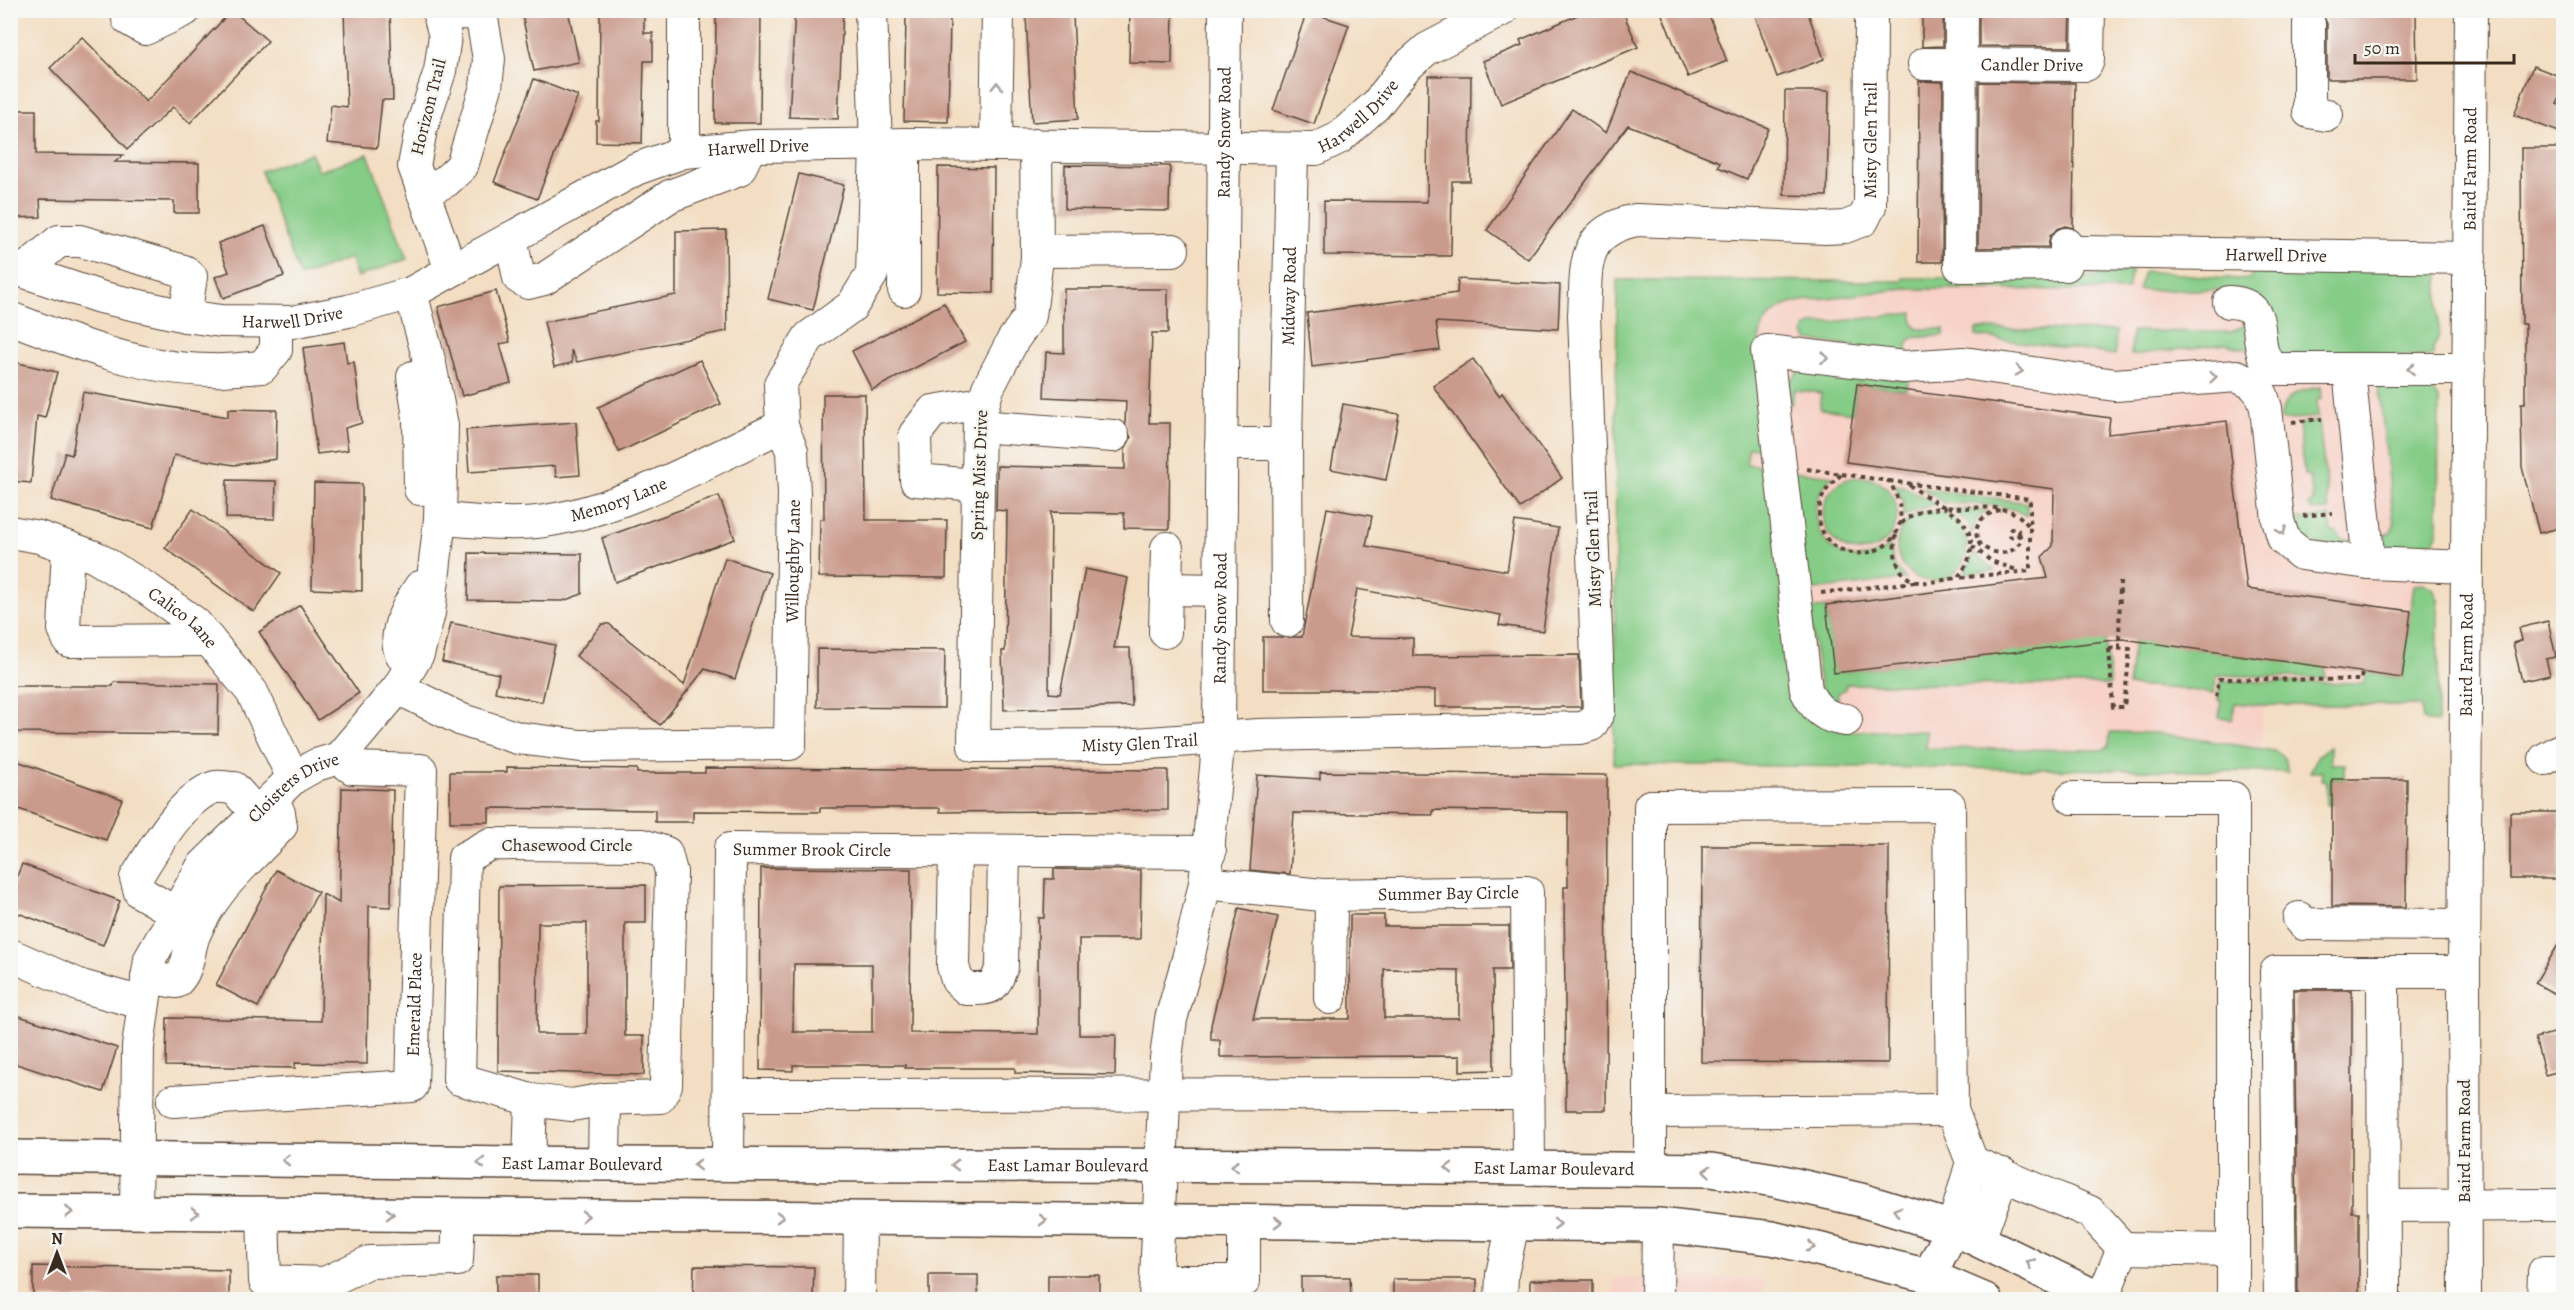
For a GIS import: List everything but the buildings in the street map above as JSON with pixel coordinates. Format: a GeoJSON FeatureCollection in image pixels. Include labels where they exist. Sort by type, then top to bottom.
{"type":"FeatureCollection","features":[{"type":"Feature","properties":{"kind":"main road","name":"East Lamar Boulevard"},"geometry":{"type":"LineString","coordinates":[[10,1157],[728,1165],[1711,1170],[1774,1180],[1970,1221],[2102,1299]]}},
{"type":"Feature","properties":{"kind":"main road"},"geometry":{"type":"LineString","coordinates":[[10,1211],[1658,1225],[1772,1238],[1929,1288],[1985,1299]]}},
{"type":"Feature","properties":{"kind":"main road"},"geometry":{"type":"LineString","coordinates":[[1929,1288],[1970,1221]]}},
{"type":"Feature","properties":{"kind":"street"},"geometry":{"type":"LineString","coordinates":[[129,10],[128,19],[146,29],[184,10]]}},
{"type":"Feature","properties":{"kind":"street"},"geometry":{"type":"LineString","coordinates":[[684,10],[684,152]]}},
{"type":"Feature","properties":{"kind":"street","name":"Willoughby Lane"},"geometry":{"type":"LineString","coordinates":[[405,677],[462,720],[518,738],[581,746],[790,744],[794,494],[792,451],[782,426],[780,384],[809,337],[852,306],[872,274],[890,145],[871,10]]}},
{"type":"Feature","properties":{"kind":"street"},"geometry":{"type":"LineString","coordinates":[[996,145],[998,10]]}},
{"type":"Feature","properties":{"kind":"street","name":"Randy Snow Road"},"geometry":{"type":"LineString","coordinates":[[1155,1290],[1162,1095],[1171,1019],[1188,959],[1210,852],[1219,736],[1225,10]]}},
{"type":"Feature","properties":{"kind":"street","name":"Harwell Drive"},"geometry":{"type":"LineString","coordinates":[[17,269],[100,297],[185,316],[221,321],[292,322],[348,311],[411,293],[636,169],[684,152],[750,147],[890,145],[1316,149],[1339,138],[1376,105],[1405,68],[1427,49],[1502,10]]}},
{"type":"Feature","properties":{"kind":"street","name":"Misty Glen Trail"},"geometry":{"type":"LineString","coordinates":[[974,746],[1123,745],[1219,736],[1581,728],[1591,725],[1599,711],[1584,315],[1588,257],[1591,247],[1598,237],[1610,228],[1636,220],[1826,228],[1845,227],[1863,220],[1870,206],[1871,10]]}},
{"type":"Feature","properties":{"kind":"street"},"geometry":{"type":"LineString","coordinates":[[1961,10],[1961,64]]}},
{"type":"Feature","properties":{"kind":"street","name":"Candler Drive"},"geometry":{"type":"LineString","coordinates":[[1924,64],[2086,64],[2089,10]]}},
{"type":"Feature","properties":{"kind":"street","name":"Baird Farm Road"},"geometry":{"type":"LineString","coordinates":[[2465,1299],[2464,925],[2471,10]]}},
{"type":"Feature","properties":{"kind":"street"},"geometry":{"type":"LineString","coordinates":[[423,193],[446,181],[462,166],[486,87],[489,59],[482,19],[471,13],[438,12]]}},
{"type":"Feature","properties":{"kind":"street","name":"Horizon Trail"},"geometry":{"type":"LineString","coordinates":[[438,12],[445,36],[440,71],[421,129],[414,166],[451,270]]}},
{"type":"Feature","properties":{"kind":"street"},"geometry":{"type":"LineString","coordinates":[[2309,24],[2309,112],[2327,115]]}},
{"type":"Feature","properties":{"kind":"street","name":"Harwell Drive"},"geometry":{"type":"LineString","coordinates":[[1961,64],[1960,266],[2066,265],[2074,248],[2470,258]]}},
{"type":"Feature","properties":{"kind":"street"},"geometry":{"type":"LineString","coordinates":[[890,145],[904,290]]}},
{"type":"Feature","properties":{"kind":"street","name":"Spring Mist Drive"},"geometry":{"type":"LineString","coordinates":[[974,746],[980,415],[1013,340],[1030,316],[1037,251],[1036,146]]}},
{"type":"Feature","properties":{"kind":"street"},"geometry":{"type":"LineString","coordinates":[[511,238],[519,278],[528,283],[544,279],[670,196],[740,170],[750,147]]}},
{"type":"Feature","properties":{"kind":"street","name":"Midway Road"},"geometry":{"type":"LineString","coordinates":[[1287,621],[1286,444],[1292,149]]}},
{"type":"Feature","properties":{"kind":"street"},"geometry":{"type":"LineString","coordinates":[[17,269],[59,240],[80,241],[184,271],[191,277],[185,316]]}},
{"type":"Feature","properties":{"kind":"street"},"geometry":{"type":"LineString","coordinates":[[1037,251],[1173,250]]}},
{"type":"Feature","properties":{"kind":"street","name":"Cloisters Drive"},"geometry":{"type":"LineString","coordinates":[[136,1212],[138,1047],[150,959],[202,867],[274,797],[316,765],[339,758],[405,677],[418,654],[429,613],[426,589],[440,519],[442,425],[411,293]]}},
{"type":"Feature","properties":{"kind":"street"},"geometry":{"type":"LineString","coordinates":[[2229,302],[2246,304],[2255,312],[2263,355],[2275,369],[2470,369]]}},
{"type":"Feature","properties":{"kind":"street"},"geometry":{"type":"LineString","coordinates":[[10,318],[96,351],[153,364],[210,370],[262,367],[276,350],[276,322]]}},
{"type":"Feature","properties":{"kind":"street"},"geometry":{"type":"LineString","coordinates":[[422,335],[412,349],[420,453],[426,589]]}},
{"type":"Feature","properties":{"kind":"street"},"geometry":{"type":"LineString","coordinates":[[1846,720],[1826,715],[1817,709],[1806,690],[1767,351],[1904,367],[1957,363],[2115,385],[2219,376],[2246,379],[2262,395],[2266,408],[2278,520],[2284,540],[2301,554],[2369,563],[2466,567]]}},
{"type":"Feature","properties":{"kind":"street"},"geometry":{"type":"LineString","coordinates":[[2349,370],[2369,563]]}},
{"type":"Feature","properties":{"kind":"street"},"geometry":{"type":"LineString","coordinates":[[977,485],[916,480],[915,434],[933,411],[980,415],[1113,436]]}},
{"type":"Feature","properties":{"kind":"street","name":"Memory Lane"},"geometry":{"type":"LineString","coordinates":[[440,519],[485,522],[544,521],[609,507],[782,426]]}},
{"type":"Feature","properties":{"kind":"street"},"geometry":{"type":"LineString","coordinates":[[1221,444],[1286,444]]}},
{"type":"Feature","properties":{"kind":"street","name":"Calico Lane"},"geometry":{"type":"LineString","coordinates":[[10,532],[39,537],[95,557],[149,590],[195,624],[252,692],[281,826],[229,878],[208,908],[194,936],[182,977],[176,982],[144,990]]}},
{"type":"Feature","properties":{"kind":"street"},"geometry":{"type":"LineString","coordinates":[[68,547],[64,629],[69,642],[209,640]]}},
{"type":"Feature","properties":{"kind":"street"},"geometry":{"type":"LineString","coordinates":[[1164,632],[1167,548]]}},
{"type":"Feature","properties":{"kind":"street"},"geometry":{"type":"LineString","coordinates":[[1166,589],[1220,590]]}},
{"type":"Feature","properties":{"kind":"street","name":"Emerald Place"},"geometry":{"type":"LineString","coordinates":[[173,1101],[412,1086],[421,770],[352,768],[339,758]]}},
{"type":"Feature","properties":{"kind":"street"},"geometry":{"type":"LineString","coordinates":[[176,913],[140,892],[136,878],[165,832],[199,796],[217,786],[274,797]]}},
{"type":"Feature","properties":{"kind":"street"},"geometry":{"type":"LineString","coordinates":[[2072,798],[2233,798],[2233,1299]]}},
{"type":"Feature","properties":{"kind":"street"},"geometry":{"type":"LineString","coordinates":[[1650,1168],[1650,806],[1949,805],[1952,1110],[1972,1162],[1970,1221]]}},
{"type":"Feature","properties":{"kind":"street","name":"Chasewood Circle"},"geometry":{"type":"LineString","coordinates":[[490,844],[642,845],[666,854],[671,872],[666,1084],[660,1096],[604,1099],[572,1105],[531,1100],[459,1078],[464,858],[490,844]]}},
{"type":"Feature","properties":{"kind":"street","name":"Summer Brook Circle"},"geometry":{"type":"LineString","coordinates":[[728,1165],[730,849],[1210,852]]}},
{"type":"Feature","properties":{"kind":"street"},"geometry":{"type":"LineString","coordinates":[[955,850],[954,966],[957,980],[967,989],[988,989],[996,984],[1002,966],[1004,851]]}},
{"type":"Feature","properties":{"kind":"street","name":"Summer Bay Circle"},"geometry":{"type":"LineString","coordinates":[[1204,883],[1331,895],[1527,892],[1529,1169]]}},
{"type":"Feature","properties":{"kind":"street"},"geometry":{"type":"LineString","coordinates":[[1330,998],[1331,895]]}},
{"type":"Feature","properties":{"kind":"street"},"geometry":{"type":"LineString","coordinates":[[2299,918],[2304,924],[2464,925]]}},
{"type":"Feature","properties":{"kind":"street"},"geometry":{"type":"LineString","coordinates":[[13,956],[81,986],[144,990]]}},
{"type":"Feature","properties":{"kind":"street"},"geometry":{"type":"LineString","coordinates":[[2280,1299],[2276,972],[2464,972]]}},
{"type":"Feature","properties":{"kind":"street"},"geometry":{"type":"LineString","coordinates":[[2383,972],[2384,1299]]}},
{"type":"Feature","properties":{"kind":"street"},"geometry":{"type":"LineString","coordinates":[[729,1095],[1528,1094]]}},
{"type":"Feature","properties":{"kind":"street"},"geometry":{"type":"LineString","coordinates":[[604,1099],[604,1164]]}},
{"type":"Feature","properties":{"kind":"street"},"geometry":{"type":"LineString","coordinates":[[529,1163],[531,1100]]}},
{"type":"Feature","properties":{"kind":"street"},"geometry":{"type":"LineString","coordinates":[[1650,1112],[1952,1110]]}},
{"type":"Feature","properties":{"kind":"street"},"geometry":{"type":"LineString","coordinates":[[1972,1162],[2090,1212],[2123,1248],[2233,1250]]}},
{"type":"Feature","properties":{"kind":"street"},"geometry":{"type":"LineString","coordinates":[[1970,1221],[2003,1174]]}},
{"type":"Feature","properties":{"kind":"street"},"geometry":{"type":"LineString","coordinates":[[2384,1206],[2564,1205]]}},
{"type":"Feature","properties":{"kind":"street"},"geometry":{"type":"LineString","coordinates":[[263,1213],[265,1290],[326,1291],[369,1262],[457,1260],[459,1215]]}},
{"type":"Feature","properties":{"kind":"street"},"geometry":{"type":"LineString","coordinates":[[859,1299],[860,1218]]}},
{"type":"Feature","properties":{"kind":"street"},"geometry":{"type":"LineString","coordinates":[[1155,1290],[1244,1281],[1244,1221]]}},
{"type":"Feature","properties":{"kind":"street"},"geometry":{"type":"LineString","coordinates":[[1501,1299],[1502,1274],[1514,1224]]}},
{"type":"Feature","properties":{"kind":"street"},"geometry":{"type":"LineString","coordinates":[[1657,1299],[1658,1225]]}},
{"type":"Feature","properties":{"kind":"street"},"geometry":{"type":"LineString","coordinates":[[2102,1299],[2123,1248]]}},
{"type":"Feature","properties":{"kind":"street"},"geometry":{"type":"LineString","coordinates":[[2543,1299],[2544,1272],[2564,1272]]}},
{"type":"Feature","properties":{"kind":"path"},"geometry":{"type":"LineString","coordinates":[[1780,466],[2030,500],[2030,571],[1794,595]]}},
{"type":"Feature","properties":{"kind":"path"},"geometry":{"type":"LineString","coordinates":[[1842,474],[1822,495],[1818,508],[1819,522],[1825,535],[1834,545],[1852,553],[1872,552],[1884,546],[1910,515],[1922,510],[1944,507],[2004,509],[2022,517],[2030,527]]}},
{"type":"Feature","properties":{"kind":"path"},"geometry":{"type":"LineString","coordinates":[[1889,481],[1899,498],[1901,525]]}},
{"type":"Feature","properties":{"kind":"path"},"geometry":{"type":"LineString","coordinates":[[1906,483],[1944,507],[1966,527],[1972,545],[1991,561],[2021,572]]}},
{"type":"Feature","properties":{"kind":"path"},"geometry":{"type":"LineString","coordinates":[[2004,509],[1990,512],[1978,523],[1976,530],[1980,545],[1995,553],[2009,552],[2021,541],[2019,532]]}},
{"type":"Feature","properties":{"kind":"path"},"geometry":{"type":"LineString","coordinates":[[1897,531],[1894,555],[1902,571],[1916,582]]}},
{"type":"Feature","properties":{"kind":"path"},"geometry":{"type":"LineString","coordinates":[[1957,578],[1967,566],[1972,545]]}},
{"type":"Feature","properties":{"kind":"path"},"geometry":{"type":"LineString","coordinates":[[2119,648],[2120,581]]}},
{"type":"Feature","properties":{"kind":"path"},"geometry":{"type":"LineString","coordinates":[[2109,648],[2119,648],[2130,649],[2124,707],[2113,707],[2109,648]]}},
{"type":"Feature","properties":{"kind":"path"},"geometry":{"type":"LineString","coordinates":[[2216,697],[2219,679],[2361,680],[2362,672]]}},
{"type":"Feature","properties":{"kind":"shaded area"},"geometry":{"type":"Polygon","coordinates":[[[1617,280],[2423,284],[2421,708],[2262,707],[2261,767],[1614,764],[1617,280]]]}},
{"type":"Feature","properties":{"kind":"shaded area"},"geometry":{"type":"Polygon","coordinates":[[[1613,1278],[1764,1279],[1764,1299],[1613,1300],[1613,1278]]]}},
{"type":"Feature","properties":{"kind":"green space"},"geometry":{"type":"Polygon","coordinates":[[[311,153],[319,171],[368,154],[407,259],[357,277],[350,258],[300,277],[261,171],[311,153]]]}},
{"type":"Feature","properties":{"kind":"green space"},"geometry":{"type":"Polygon","coordinates":[[[2251,265],[2439,271],[2439,338],[2433,348],[2433,356],[2284,355],[2278,352],[2243,290],[2138,290],[2144,271],[2251,280],[2251,265]]]}},
{"type":"Feature","properties":{"kind":"green space"},"geometry":{"type":"Polygon","coordinates":[[[2132,271],[2127,290],[1904,289],[1802,301],[1786,305],[1767,320],[1762,330],[1758,355],[1766,449],[1749,447],[1746,464],[1768,467],[1792,688],[1840,731],[1926,731],[1926,748],[2102,750],[2109,746],[2110,732],[2158,733],[2274,751],[2285,759],[2289,772],[1614,764],[1617,280],[1902,281],[1903,278],[2076,278],[2132,271]]]}},
{"type":"Feature","properties":{"kind":"green space"},"geometry":{"type":"Polygon","coordinates":[[[1913,313],[1913,323],[1917,329],[1944,329],[1944,335],[1912,338],[1907,344],[1908,354],[1807,340],[1804,334],[1805,328],[1813,324],[1913,313]]]}},
{"type":"Feature","properties":{"kind":"green space"},"geometry":{"type":"Polygon","coordinates":[[[2247,324],[2249,350],[2226,344],[2131,355],[2132,331],[2231,332],[2247,324]]]}},
{"type":"Feature","properties":{"kind":"green space"},"geometry":{"type":"Polygon","coordinates":[[[1976,329],[2116,331],[2115,355],[1976,336],[1976,329]]]}},
{"type":"Feature","properties":{"kind":"green space"},"geometry":{"type":"Polygon","coordinates":[[[1800,370],[1908,380],[1907,390],[1857,384],[1853,413],[1820,409],[1821,393],[1794,390],[1792,404],[1786,404],[1786,386],[1800,370]]]}},
{"type":"Feature","properties":{"kind":"green space"},"geometry":{"type":"Polygon","coordinates":[[[2378,381],[2433,382],[2433,390],[2439,399],[2438,534],[2430,546],[2430,553],[2383,552],[2378,536],[2391,533],[2394,524],[2378,381]]]}},
{"type":"Feature","properties":{"kind":"green space"},"geometry":{"type":"Polygon","coordinates":[[[2321,387],[2322,399],[2317,400],[2318,417],[2281,420],[2284,405],[2288,399],[2299,392],[2321,387]]]}},
{"type":"Feature","properties":{"kind":"green space"},"geometry":{"type":"Polygon","coordinates":[[[2319,421],[2329,510],[2312,511],[2308,504],[2313,503],[2310,476],[2304,475],[2299,424],[2319,421]]]}},
{"type":"Feature","properties":{"kind":"green space"},"geometry":{"type":"Polygon","coordinates":[[[1793,471],[1833,476],[1820,493],[1816,510],[1818,527],[1826,541],[1838,552],[1854,557],[1872,556],[1891,546],[1893,563],[1905,579],[1806,591],[1793,471]]]}},
{"type":"Feature","properties":{"kind":"green space"},"geometry":{"type":"Polygon","coordinates":[[[1860,477],[1881,483],[1891,493],[1897,514],[1891,535],[1881,545],[1860,551],[1839,545],[1829,535],[1823,514],[1829,493],[1839,483],[1860,477]]]}},
{"type":"Feature","properties":{"kind":"green space"},"geometry":{"type":"Polygon","coordinates":[[[1894,485],[1903,486],[1935,504],[1915,510],[1904,517],[1903,501],[1894,485]]]}},
{"type":"Feature","properties":{"kind":"green space"},"geometry":{"type":"Polygon","coordinates":[[[1921,488],[2027,503],[2027,516],[1995,505],[1945,503],[1921,488]]]}},
{"type":"Feature","properties":{"kind":"green space"},"geometry":{"type":"Polygon","coordinates":[[[1953,509],[1987,510],[1977,519],[1972,533],[1967,523],[1953,509]]]}},
{"type":"Feature","properties":{"kind":"green space"},"geometry":{"type":"Polygon","coordinates":[[[1932,511],[1945,514],[1957,521],[1964,533],[1967,546],[1964,559],[1957,571],[1945,578],[1932,581],[1919,578],[1907,571],[1900,559],[1897,546],[1900,533],[1907,521],[1919,514],[1932,511]]]}},
{"type":"Feature","properties":{"kind":"green space"},"geometry":{"type":"Polygon","coordinates":[[[2330,516],[2331,532],[2336,532],[2343,540],[2354,539],[2352,546],[2323,545],[2309,541],[2303,537],[2292,520],[2330,516]]]}},
{"type":"Feature","properties":{"kind":"green space"},"geometry":{"type":"Polygon","coordinates":[[[1974,553],[1995,571],[1964,574],[1974,553]]]}},
{"type":"Feature","properties":{"kind":"green space"},"geometry":{"type":"Polygon","coordinates":[[[2424,584],[2433,588],[2438,600],[2438,722],[2423,721],[2421,705],[2235,703],[2232,720],[2219,718],[2222,701],[2218,700],[2221,681],[2364,683],[2365,673],[2402,678],[2414,585],[2424,584]]]}},
{"type":"Feature","properties":{"kind":"green space"},"geometry":{"type":"Polygon","coordinates":[[[1826,607],[1835,673],[2105,640],[2110,685],[1846,684],[1845,689],[1838,693],[1837,706],[1822,696],[1808,609],[1826,607]]]}},
{"type":"Feature","properties":{"kind":"green space"},"geometry":{"type":"Polygon","coordinates":[[[2134,640],[2325,667],[2325,678],[2217,675],[2213,694],[2184,689],[2128,686],[2134,640]]]}},
{"type":"Feature","properties":{"kind":"green space"},"geometry":{"type":"Polygon","coordinates":[[[2330,747],[2331,764],[2345,764],[2345,779],[2332,779],[2332,804],[2327,804],[2327,781],[2322,780],[2322,772],[2310,772],[2318,756],[2330,747]]]}}]}
